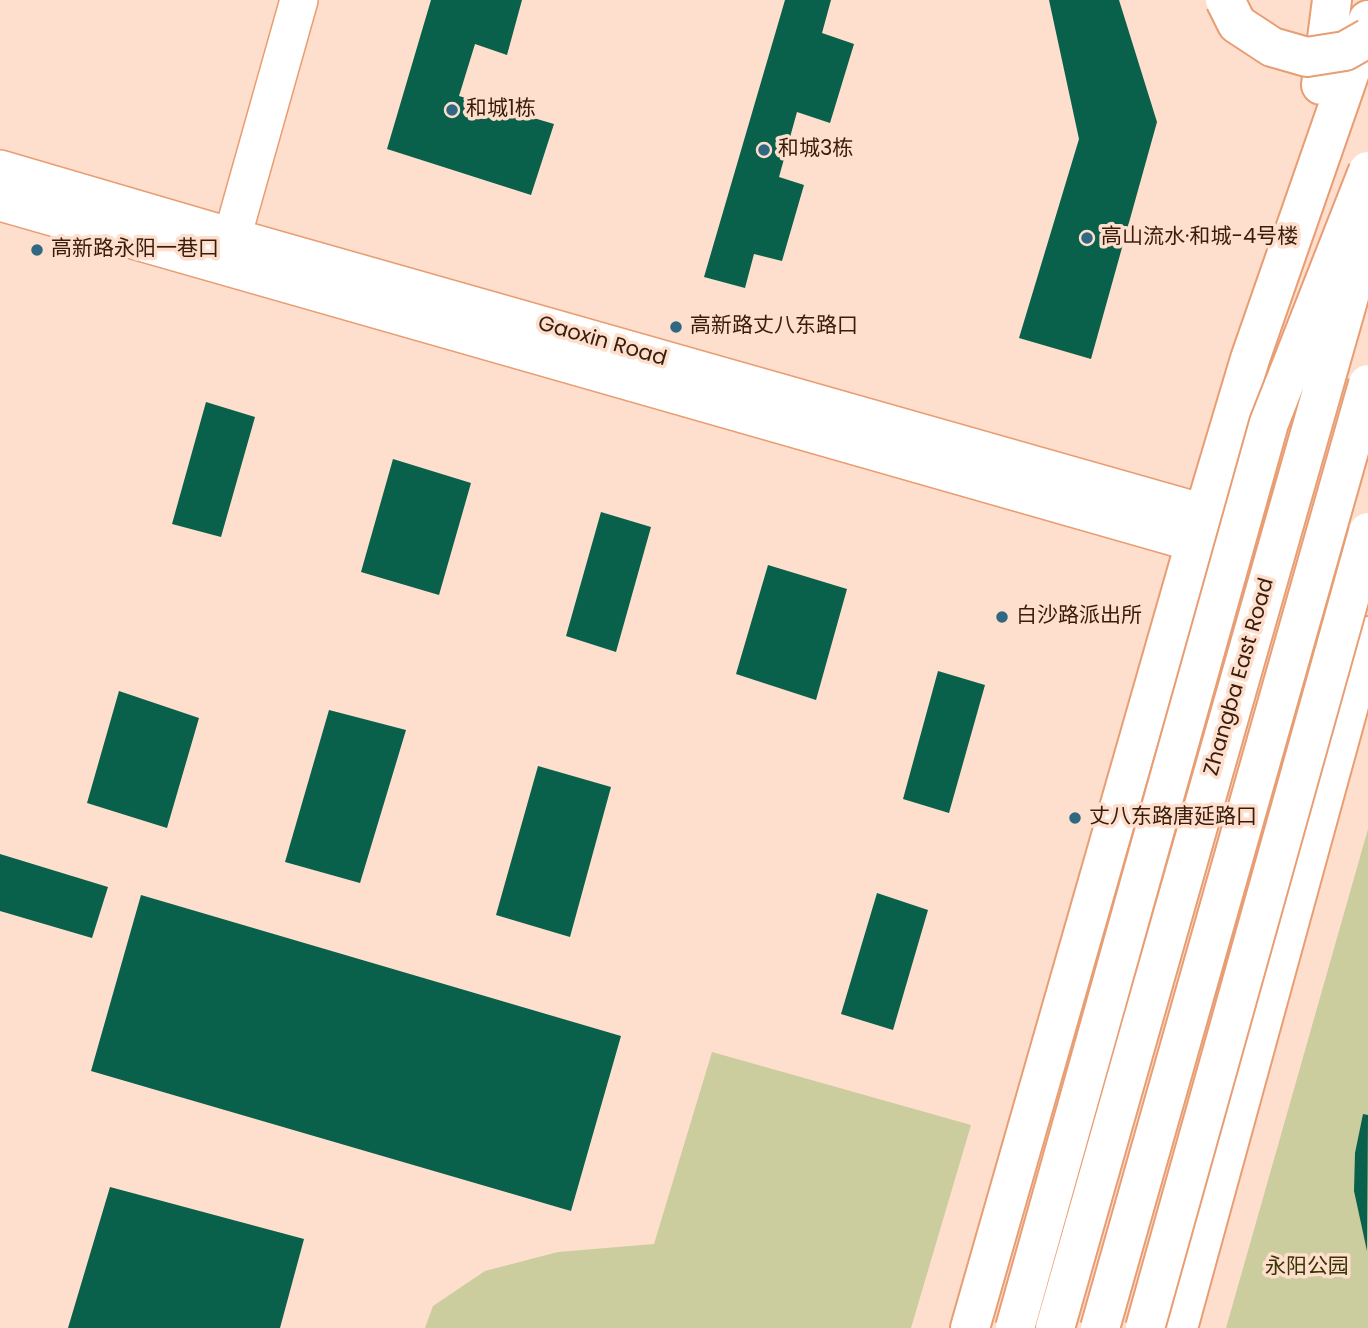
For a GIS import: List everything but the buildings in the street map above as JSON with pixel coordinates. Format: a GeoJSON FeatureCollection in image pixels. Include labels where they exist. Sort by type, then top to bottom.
{"type":"FeatureCollection","features":[{"type":"Feature","properties":{"kind":"main road"},"geometry":{"type":"LineString","coordinates":[[228,252],[299,0]]}},
{"type":"Feature","properties":{"kind":"main road"},"geometry":{"type":"LineString","coordinates":[[1225,0],[1237,24],[1272,47],[1307,57],[1345,51],[1368,38]]}},
{"type":"Feature","properties":{"kind":"main road"},"geometry":{"type":"LineString","coordinates":[[1307,195],[1332,0]]}},
{"type":"Feature","properties":{"kind":"main road"},"geometry":{"type":"LineString","coordinates":[[971,1328],[1250,359],[1368,20]]}},
{"type":"Feature","properties":{"kind":"main road","name":"Gaoxin Road"},"geometry":{"type":"LineString","coordinates":[[0,169],[228,252]]}},
{"type":"Feature","properties":{"kind":"main road"},"geometry":{"type":"LineString","coordinates":[[1014,1328],[1269,423],[1368,171]]}},
{"type":"Feature","properties":{"kind":"main road","name":"Gaoxin Road"},"geometry":{"type":"LineString","coordinates":[[0,202],[228,252],[1200,528]]}},
{"type":"Feature","properties":{"kind":"main road","name":"Zhangba East Road"},"geometry":{"type":"LineString","coordinates":[[1055,1328],[1368,228]]}},
{"type":"Feature","properties":{"kind":"main road","name":"Zhangba East Road"},"geometry":{"type":"LineString","coordinates":[[1100,1328],[1368,384]]}},
{"type":"Feature","properties":{"kind":"main road"},"geometry":{"type":"LineString","coordinates":[[1145,1328],[1368,532]]}},
{"type":"Feature","properties":{"kind":"main road"},"geometry":{"type":"LineString","coordinates":[[1178,1328],[1368,636]]}},
{"type":"Feature","properties":{"kind":"green space","name":"永阳公园"},"geometry":{"type":"Polygon","coordinates":[[[1368,829],[1368,1328],[1226,1328],[1368,829]]]}},
{"type":"Feature","properties":{"kind":"green space"},"geometry":{"type":"Polygon","coordinates":[[[712,1052],[971,1125],[911,1328],[425,1328],[433,1306],[485,1271],[558,1252],[654,1244],[712,1052]]]}},
{"type":"Feature","properties":{"kind":"place","name":"和城1栋"},"geometry":{"type":"Point","coordinates":[452,110]}},
{"type":"Feature","properties":{"kind":"place","name":"和城3栋"},"geometry":{"type":"Point","coordinates":[764,150]}},
{"type":"Feature","properties":{"kind":"place","name":"高山流水·和城-4号楼"},"geometry":{"type":"Point","coordinates":[1087,238]}},
{"type":"Feature","properties":{"kind":"place","name":"高新路永阳一巷口"},"geometry":{"type":"Point","coordinates":[37,250]}},
{"type":"Feature","properties":{"kind":"place","name":"高新路丈八东路口"},"geometry":{"type":"Point","coordinates":[676,327]}},
{"type":"Feature","properties":{"kind":"place","name":"白沙路派出所"},"geometry":{"type":"Point","coordinates":[1002,617]}},
{"type":"Feature","properties":{"kind":"place","name":"丈八东路唐延路口"},"geometry":{"type":"Point","coordinates":[1075,818]}}]}
